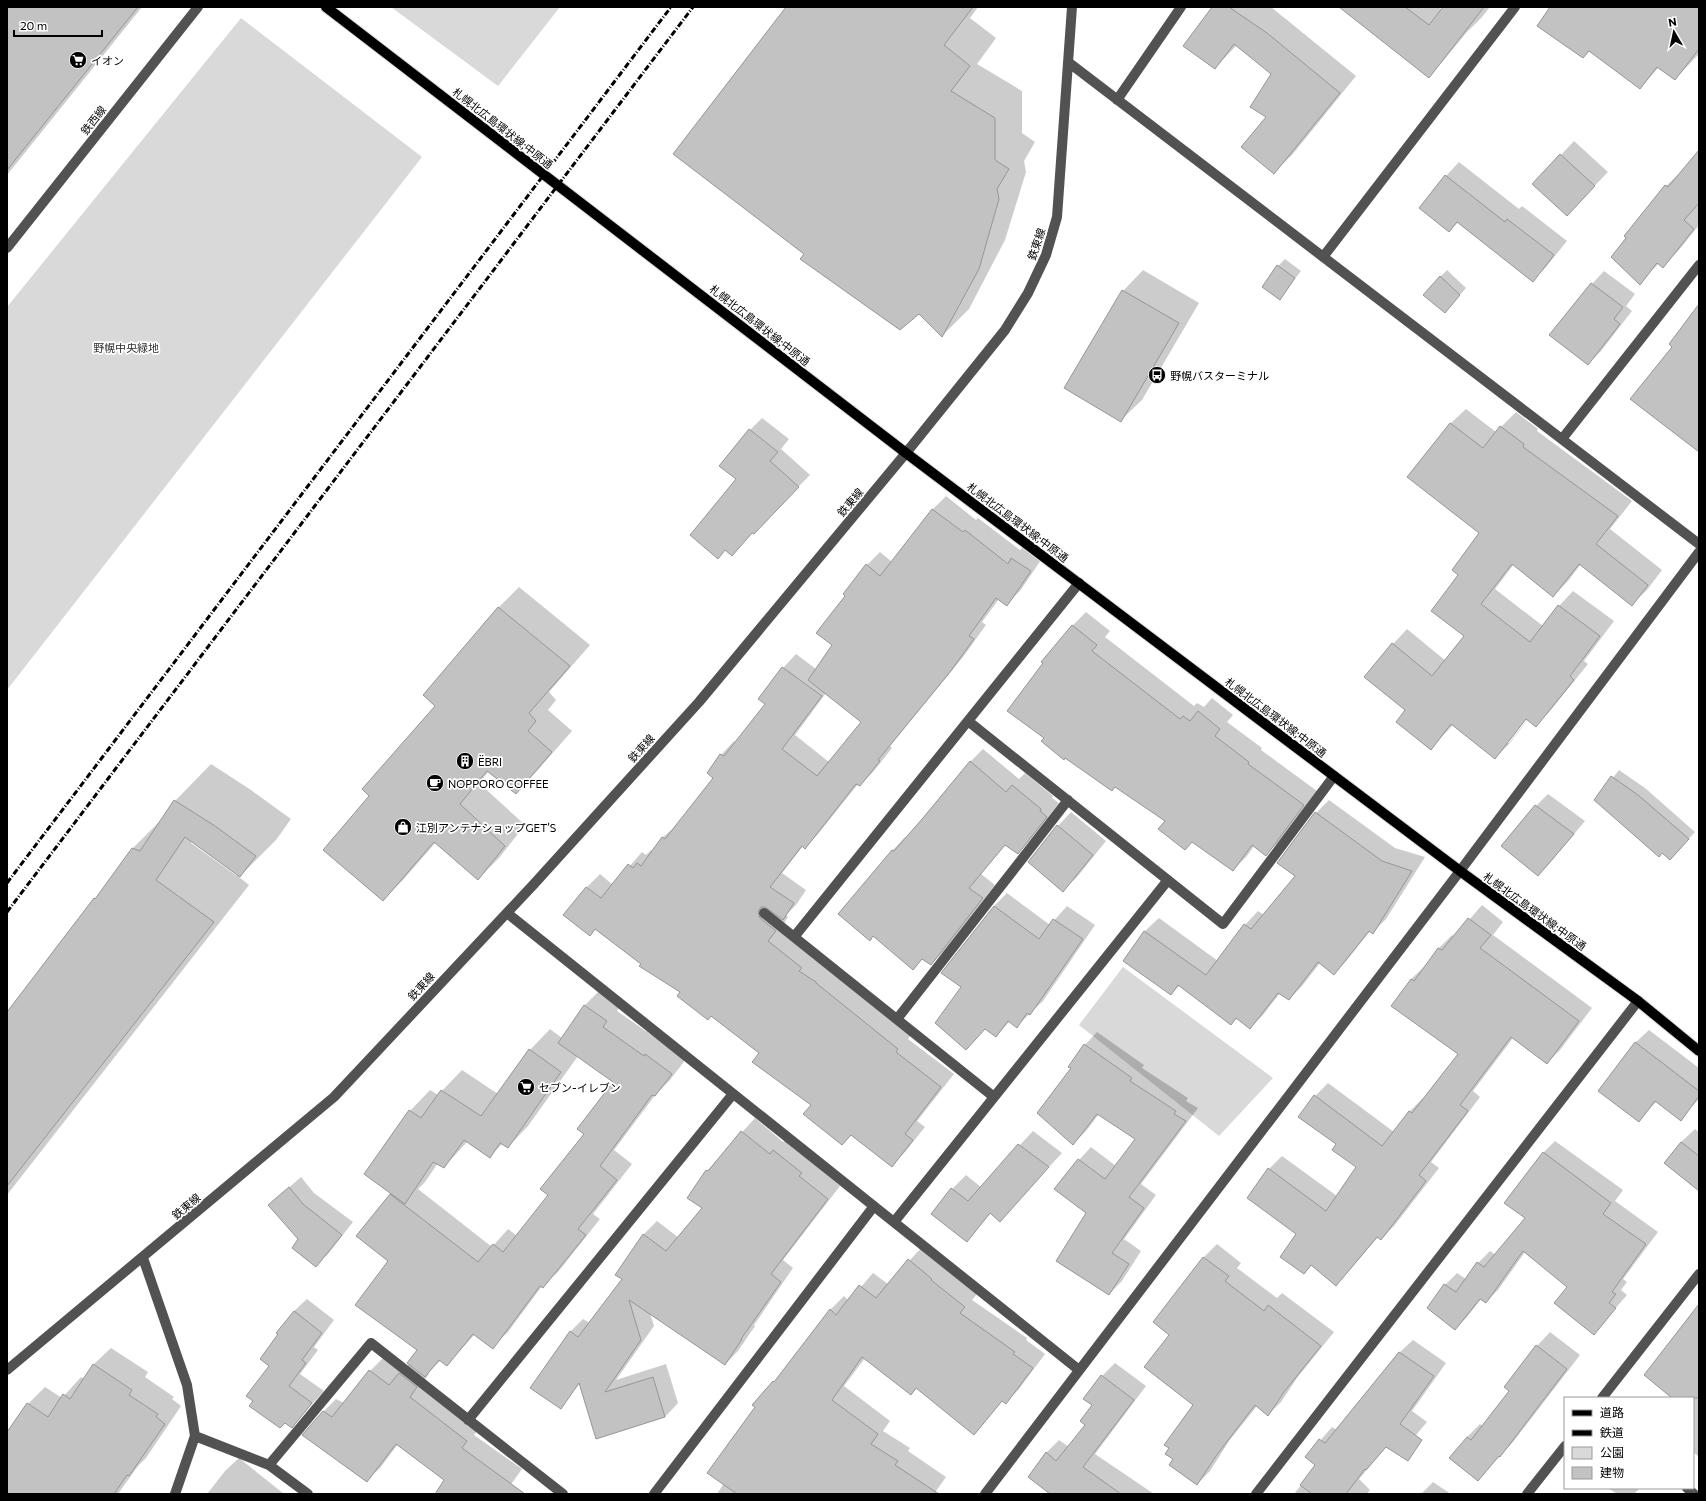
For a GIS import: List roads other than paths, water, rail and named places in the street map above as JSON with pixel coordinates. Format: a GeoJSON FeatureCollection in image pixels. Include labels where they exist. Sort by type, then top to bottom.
{"type":"FeatureCollection","features":[{"type":"Feature","properties":{"kind":"main road","name":"札幌北広島環状線;中原通"},"geometry":{"type":"LineString","coordinates":[[326,7],[906,453],[1460,871],[1638,1001],[1699,1051]]}},
{"type":"Feature","properties":{"kind":"street","name":"鉄西線"},"geometry":{"type":"LineString","coordinates":[[7,248],[198,7]]}},
{"type":"Feature","properties":{"kind":"street","name":"鉄東線"},"geometry":{"type":"LineString","coordinates":[[7,1370],[334,1097],[507,913],[699,702],[906,453],[1005,330],[1028,293],[1046,255],[1057,216],[1072,7]]}},
{"type":"Feature","properties":{"kind":"street"},"geometry":{"type":"LineString","coordinates":[[1117,100],[1181,7]]}},
{"type":"Feature","properties":{"kind":"street"},"geometry":{"type":"LineString","coordinates":[[1323,257],[1515,7]]}},
{"type":"Feature","properties":{"kind":"street"},"geometry":{"type":"LineString","coordinates":[[1068,62],[1699,544]]}},
{"type":"Feature","properties":{"kind":"street"},"geometry":{"type":"LineString","coordinates":[[1562,439],[1699,265]]}},
{"type":"Feature","properties":{"kind":"street"},"geometry":{"type":"LineString","coordinates":[[985,1494],[1460,871],[1699,552]]}},
{"type":"Feature","properties":{"kind":"street"},"geometry":{"type":"LineString","coordinates":[[794,937],[1079,583]]}},
{"type":"Feature","properties":{"kind":"street"},"geometry":{"type":"LineString","coordinates":[[968,721],[1223,924],[1334,776]]}},
{"type":"Feature","properties":{"kind":"street"},"geometry":{"type":"LineString","coordinates":[[897,1019],[1068,800]]}},
{"type":"Feature","properties":{"kind":"street"},"geometry":{"type":"LineString","coordinates":[[894,1222],[1168,880]]}},
{"type":"Feature","properties":{"kind":"street"},"geometry":{"type":"LineString","coordinates":[[507,913],[1079,1370]]}},
{"type":"Feature","properties":{"kind":"street"},"geometry":{"type":"LineString","coordinates":[[764,913],[994,1097]]}},
{"type":"Feature","properties":{"kind":"street"},"geometry":{"type":"LineString","coordinates":[[1256,1494],[1638,1001]]}},
{"type":"Feature","properties":{"kind":"street"},"geometry":{"type":"LineString","coordinates":[[468,1420],[733,1094]]}},
{"type":"Feature","properties":{"kind":"street"},"geometry":{"type":"LineString","coordinates":[[654,1494],[874,1206]]}},
{"type":"Feature","properties":{"kind":"street"},"geometry":{"type":"LineString","coordinates":[[143,1258],[187,1385],[196,1436],[175,1494]]}},
{"type":"Feature","properties":{"kind":"street"},"geometry":{"type":"LineString","coordinates":[[1603,1397],[1698,1277]]}},
{"type":"Feature","properties":{"kind":"street"},"geometry":{"type":"LineString","coordinates":[[269,1465],[370,1343],[563,1494]]}},
{"type":"Feature","properties":{"kind":"street"},"geometry":{"type":"LineString","coordinates":[[196,1436],[269,1465],[308,1494]]}},
{"type":"Feature","properties":{"kind":"street"},"geometry":{"type":"LineString","coordinates":[[1527,1494],[1564,1447]]}},
{"type":"Feature","properties":{"kind":"railway"},"geometry":{"type":"LineString","coordinates":[[7,883],[671,7]]}},
{"type":"Feature","properties":{"kind":"railway"},"geometry":{"type":"LineString","coordinates":[[7,912],[693,7]]}},
{"type":"Feature","properties":{"kind":"place","name":"イオン"},"geometry":{"type":"Point","coordinates":[78,60]}},
{"type":"Feature","properties":{"kind":"place","name":"野幌バスターミナル"},"geometry":{"type":"Point","coordinates":[1157,375]}},
{"type":"Feature","properties":{"kind":"place","name":"ËBRI"},"geometry":{"type":"Point","coordinates":[465,761]}},
{"type":"Feature","properties":{"kind":"place","name":"NOPPORO COFFEE"},"geometry":{"type":"Point","coordinates":[435,783]}},
{"type":"Feature","properties":{"kind":"place","name":"江別アンテナショップGET’S"},"geometry":{"type":"Point","coordinates":[403,827]}},
{"type":"Feature","properties":{"kind":"place","name":"セブン-イレブン"},"geometry":{"type":"Point","coordinates":[526,1087]}},
{"type":"Feature","properties":{"kind":"park label","name":"野幌中央緑地"},"geometry":{"type":"Point","coordinates":[126,347]}}]}
